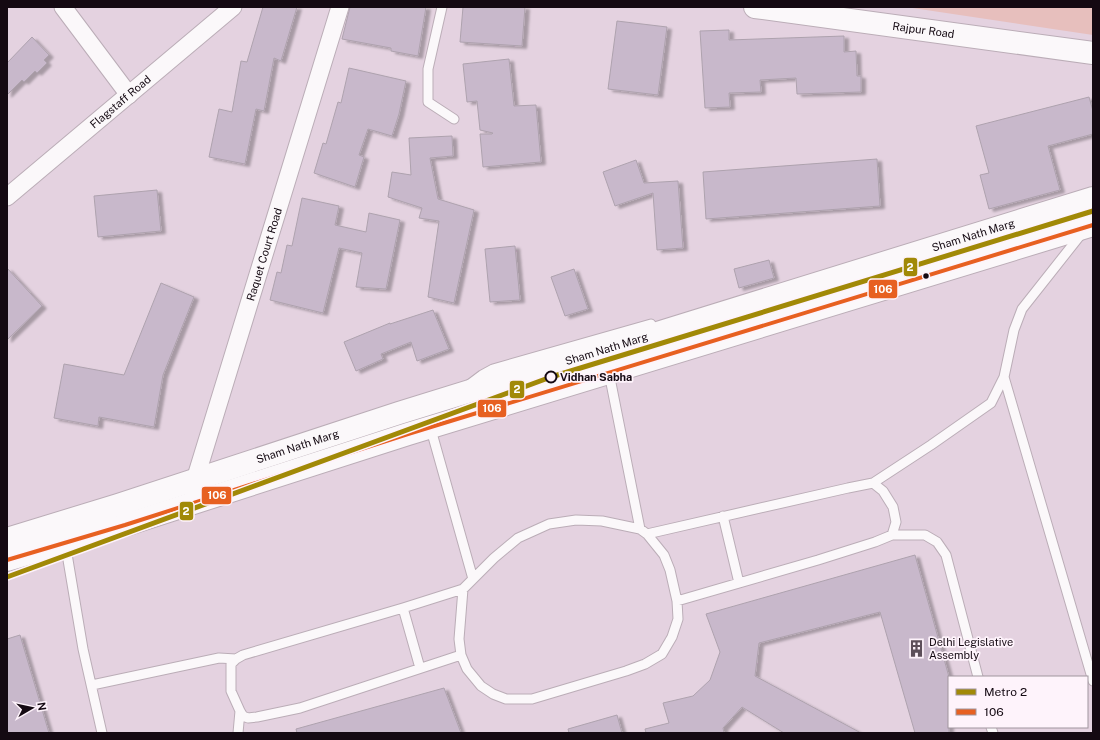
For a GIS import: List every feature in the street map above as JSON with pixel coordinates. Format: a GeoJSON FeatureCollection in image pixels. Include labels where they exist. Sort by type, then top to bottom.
{"type":"FeatureCollection","features":[{"type":"Feature","properties":{"kind":"main road","name":"Rajpur Road"},"geometry":{"type":"LineString","coordinates":[[755,7],[1093,53]]}},
{"type":"Feature","properties":{"kind":"main road","name":"Sham Nath Marg"},"geometry":{"type":"LineString","coordinates":[[7,560],[61,533],[195,480],[457,395],[1086,200]]}},
{"type":"Feature","properties":{"kind":"main road","name":"Sham Nath Marg"},"geometry":{"type":"LineString","coordinates":[[7,539],[125,525],[430,427],[1089,226]]}},
{"type":"Feature","properties":{"kind":"street"},"geometry":{"type":"LineString","coordinates":[[63,7],[129,95]]}},
{"type":"Feature","properties":{"kind":"street","name":"Flagstaff Road"},"geometry":{"type":"LineString","coordinates":[[7,197],[232,7]]}},
{"type":"Feature","properties":{"kind":"street","name":"Raquet Court Road"},"geometry":{"type":"LineString","coordinates":[[194,503],[195,480],[340,7]]}},
{"type":"Feature","properties":{"kind":"lane"},"geometry":{"type":"LineString","coordinates":[[442,7],[428,69],[428,102],[454,119]]}},
{"type":"Feature","properties":{"kind":"lane"},"geometry":{"type":"LineString","coordinates":[[461,655],[300,708],[258,717],[248,718],[243,716],[231,691],[231,664],[243,655],[463,589],[494,558],[518,538],[549,524],[576,520],[602,521],[643,532],[873,483],[991,403],[1004,377],[1014,330],[1022,309],[1089,226],[1086,200]]}},
{"type":"Feature","properties":{"kind":"lane"},"geometry":{"type":"LineString","coordinates":[[732,301],[762,301]]}},
{"type":"Feature","properties":{"kind":"lane"},"geometry":{"type":"LineString","coordinates":[[457,395],[482,375],[493,369],[658,322]]}},
{"type":"Feature","properties":{"kind":"lane"},"geometry":{"type":"LineString","coordinates":[[463,589],[459,639],[461,655],[467,669],[481,686],[493,694],[506,699],[532,699],[645,664],[662,654],[672,637],[678,619],[678,601],[670,570],[664,555],[643,532],[609,373],[602,350]]}},
{"type":"Feature","properties":{"kind":"lane"},"geometry":{"type":"LineString","coordinates":[[1004,377],[1093,681]]}},
{"type":"Feature","properties":{"kind":"lane"},"geometry":{"type":"LineString","coordinates":[[426,405],[430,427],[473,579]]}},
{"type":"Feature","properties":{"kind":"lane"},"geometry":{"type":"LineString","coordinates":[[873,483],[883,491],[893,507],[896,522],[892,535]]}},
{"type":"Feature","properties":{"kind":"lane"},"geometry":{"type":"LineString","coordinates":[[723,516],[739,583]]}},
{"type":"Feature","properties":{"kind":"lane"},"geometry":{"type":"LineString","coordinates":[[61,533],[67,554],[83,649],[102,733]]}},
{"type":"Feature","properties":{"kind":"lane"},"geometry":{"type":"LineString","coordinates":[[678,601],[868,544],[892,535],[925,534],[937,542],[946,555],[978,676]]}},
{"type":"Feature","properties":{"kind":"lane"},"geometry":{"type":"LineString","coordinates":[[403,608],[420,668]]}},
{"type":"Feature","properties":{"kind":"lane"},"geometry":{"type":"LineString","coordinates":[[92,685],[219,658],[236,659]]}},
{"type":"Feature","properties":{"kind":"lane"},"geometry":{"type":"LineString","coordinates":[[238,733],[240,711]]}},
{"type":"Feature","properties":{"kind":"shaded area"},"geometry":{"type":"Polygon","coordinates":[[[906,7],[1093,7],[1093,35],[906,7]]]}},
{"type":"Feature","properties":{"kind":"building"},"geometry":{"type":"Polygon","coordinates":[[[263,7],[297,7],[281,61],[274,58],[264,111],[256,109],[245,164],[209,157],[219,109],[232,112],[241,61],[247,62],[263,7]]]}},
{"type":"Feature","properties":{"kind":"building"},"geometry":{"type":"Polygon","coordinates":[[[350,7],[426,7],[418,56],[391,51],[391,48],[342,39],[350,7]]]}},
{"type":"Feature","properties":{"kind":"building"},"geometry":{"type":"Polygon","coordinates":[[[463,7],[525,7],[522,46],[460,42],[463,7]]]}},
{"type":"Feature","properties":{"kind":"building"},"geometry":{"type":"Polygon","coordinates":[[[617,21],[667,27],[658,95],[608,89],[617,21]]]}},
{"type":"Feature","properties":{"kind":"building"},"geometry":{"type":"Polygon","coordinates":[[[729,30],[729,40],[844,36],[844,52],[856,51],[857,76],[861,76],[861,92],[797,94],[796,78],[760,80],[761,92],[729,93],[730,107],[705,108],[700,31],[729,30]]]}},
{"type":"Feature","properties":{"kind":"building"},"geometry":{"type":"Polygon","coordinates":[[[32,37],[49,55],[44,60],[47,63],[37,73],[35,71],[24,82],[22,80],[7,95],[7,63],[32,37]]]}},
{"type":"Feature","properties":{"kind":"building"},"geometry":{"type":"Polygon","coordinates":[[[509,59],[514,106],[536,105],[541,162],[483,167],[480,134],[493,133],[480,130],[477,101],[467,102],[463,64],[509,59]]]}},
{"type":"Feature","properties":{"kind":"building"},"geometry":{"type":"Polygon","coordinates":[[[349,68],[406,81],[399,114],[392,136],[368,129],[359,155],[364,157],[355,187],[314,173],[323,143],[326,144],[338,102],[341,103],[349,68]]]}},
{"type":"Feature","properties":{"kind":"building"},"geometry":{"type":"Polygon","coordinates":[[[1089,97],[1093,111],[1093,134],[1048,146],[1060,190],[989,209],[980,175],[989,173],[976,126],[1089,97]]]}},
{"type":"Feature","properties":{"kind":"building"},"geometry":{"type":"Polygon","coordinates":[[[452,136],[453,156],[430,158],[438,199],[474,210],[454,303],[428,297],[439,221],[419,218],[422,208],[388,197],[392,172],[411,175],[409,138],[452,136]]]}},
{"type":"Feature","properties":{"kind":"building"},"geometry":{"type":"Polygon","coordinates":[[[877,159],[880,206],[706,219],[703,172],[877,159]]]}},
{"type":"Feature","properties":{"kind":"building"},"geometry":{"type":"Polygon","coordinates":[[[636,160],[644,183],[678,181],[683,248],[657,250],[653,193],[615,206],[603,172],[636,160]]]}},
{"type":"Feature","properties":{"kind":"building"},"geometry":{"type":"Polygon","coordinates":[[[157,190],[161,231],[98,237],[94,196],[157,190]]]}},
{"type":"Feature","properties":{"kind":"building"},"geometry":{"type":"Polygon","coordinates":[[[302,198],[339,206],[335,225],[366,232],[369,213],[400,220],[386,289],[356,287],[362,253],[339,248],[323,313],[270,300],[277,272],[281,273],[287,245],[292,246],[302,198]]]}},
{"type":"Feature","properties":{"kind":"building"},"geometry":{"type":"Polygon","coordinates":[[[515,246],[520,300],[490,302],[485,249],[515,246]]]}},
{"type":"Feature","properties":{"kind":"building"},"geometry":{"type":"Polygon","coordinates":[[[769,260],[774,278],[739,288],[734,269],[769,260]]]}},
{"type":"Feature","properties":{"kind":"building"},"geometry":{"type":"Polygon","coordinates":[[[7,268],[42,306],[7,340],[7,268]]]}},
{"type":"Feature","properties":{"kind":"building"},"geometry":{"type":"Polygon","coordinates":[[[574,269],[588,309],[565,316],[551,277],[574,269]]]}},
{"type":"Feature","properties":{"kind":"building"},"geometry":{"type":"Polygon","coordinates":[[[161,283],[194,297],[163,375],[154,427],[99,417],[98,426],[54,418],[64,364],[124,375],[161,283]]]}},
{"type":"Feature","properties":{"kind":"building"},"geometry":{"type":"Polygon","coordinates":[[[433,310],[449,349],[417,361],[411,342],[381,354],[383,359],[356,371],[344,342],[390,323],[433,310]]]}},
{"type":"Feature","properties":{"kind":"building","name":"Delhi Legislative Assembly"},"geometry":{"type":"Polygon","coordinates":[[[915,555],[949,676],[949,733],[915,733],[880,612],[759,643],[755,676],[861,733],[784,733],[742,707],[723,728],[724,733],[646,733],[645,729],[669,723],[663,703],[693,696],[710,680],[720,652],[706,614],[915,555]]]}},
{"type":"Feature","properties":{"kind":"building"},"geometry":{"type":"Polygon","coordinates":[[[20,635],[49,733],[7,733],[7,639],[20,635]]]}},
{"type":"Feature","properties":{"kind":"building"},"geometry":{"type":"Polygon","coordinates":[[[444,688],[461,733],[297,733],[296,729],[444,688]]]}},
{"type":"Feature","properties":{"kind":"building"},"geometry":{"type":"Polygon","coordinates":[[[617,715],[622,733],[569,733],[568,729],[617,715]]]}},
{"type":"Feature","properties":{"kind":"metro line","name":"2"},"geometry":{"type":"LineString","coordinates":[[7,577],[551,377],[1093,211]]}},
{"type":"Feature","properties":{"kind":"transit line","name":"106"},"geometry":{"type":"LineString","coordinates":[[7,560],[125,525],[408,434],[1093,225]]}},
{"type":"Feature","properties":{"kind":"place","name":"Vidhan Sabha"},"geometry":{"type":"Point","coordinates":[551,377]}},
{"type":"Feature","properties":{"kind":"place","name":"Delhi Legislative Assembly"},"geometry":{"type":"Point","coordinates":[916,648]}}]}
